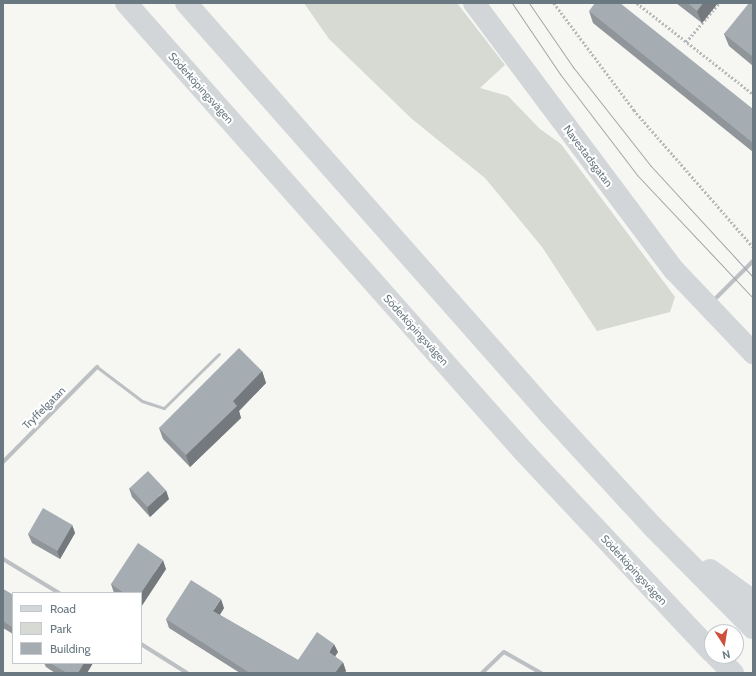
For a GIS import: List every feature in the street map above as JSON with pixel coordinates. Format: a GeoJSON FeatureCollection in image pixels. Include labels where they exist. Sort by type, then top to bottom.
{"type":"FeatureCollection","features":[{"type":"Feature","properties":{"kind":"main road","name":"Söderköpingsvägen"},"geometry":{"type":"LineString","coordinates":[[126,3],[524,452],[704,643]]}},
{"type":"Feature","properties":{"kind":"main road"},"geometry":{"type":"LineString","coordinates":[[186,3],[653,527],[753,628]]}},
{"type":"Feature","properties":{"kind":"main road","name":"Navestadsgatan"},"geometry":{"type":"LineString","coordinates":[[474,3],[670,264],[707,306],[753,353]]}},
{"type":"Feature","properties":{"kind":"main road"},"geometry":{"type":"LineString","coordinates":[[653,527],[753,601]]}},
{"type":"Feature","properties":{"kind":"main road"},"geometry":{"type":"LineString","coordinates":[[724,664],[733,673]]}},
{"type":"Feature","properties":{"kind":"street"},"geometry":{"type":"LineString","coordinates":[[707,306],[753,261]]}},
{"type":"Feature","properties":{"kind":"street","name":"Tryffelgatan"},"geometry":{"type":"LineString","coordinates":[[3,462],[97,367]]}},
{"type":"Feature","properties":{"kind":"street"},"geometry":{"type":"LineString","coordinates":[[3,560],[57,592]]}},
{"type":"Feature","properties":{"kind":"street"},"geometry":{"type":"LineString","coordinates":[[142,645],[187,673]]}},
{"type":"Feature","properties":{"kind":"street"},"geometry":{"type":"LineString","coordinates":[[482,673],[504,652],[541,673]]}},
{"type":"Feature","properties":{"kind":"lane"},"geometry":{"type":"LineString","coordinates":[[97,367],[142,401],[164,408],[219,354]]}},
{"type":"Feature","properties":{"kind":"path"},"geometry":{"type":"LineString","coordinates":[[554,3],[634,110],[753,247]]}},
{"type":"Feature","properties":{"kind":"path"},"geometry":{"type":"LineString","coordinates":[[637,3],[753,94]]}},
{"type":"Feature","properties":{"kind":"path"},"geometry":{"type":"LineString","coordinates":[[686,42],[719,3]]}},
{"type":"Feature","properties":{"kind":"green space"},"geometry":{"type":"Polygon","coordinates":[[[304,3],[457,3],[505,65],[480,88],[508,96],[540,129],[561,144],[675,297],[670,312],[597,331],[542,247],[485,178],[412,119],[329,39],[304,3]]]}},
{"type":"Feature","properties":{"kind":"building"},"geometry":{"type":"Polygon","coordinates":[[[595,3],[620,3],[753,109],[753,143],[589,11],[595,3]]]}},
{"type":"Feature","properties":{"kind":"building"},"geometry":{"type":"Polygon","coordinates":[[[688,3],[703,3],[697,11],[688,3]]]}},
{"type":"Feature","properties":{"kind":"building"},"geometry":{"type":"Polygon","coordinates":[[[749,3],[753,3],[753,57],[724,34],[749,3]]]}},
{"type":"Feature","properties":{"kind":"building"},"geometry":{"type":"Polygon","coordinates":[[[239,348],[262,371],[233,401],[237,406],[186,455],[159,428],[239,348]]]}},
{"type":"Feature","properties":{"kind":"building"},"geometry":{"type":"Polygon","coordinates":[[[148,471],[166,490],[147,507],[130,488],[148,471]]]}},
{"type":"Feature","properties":{"kind":"building"},"geometry":{"type":"Polygon","coordinates":[[[43,508],[72,525],[57,551],[28,534],[43,508]]]}},
{"type":"Feature","properties":{"kind":"building"},"geometry":{"type":"Polygon","coordinates":[[[138,543],[163,560],[142,592],[123,592],[111,584],[138,543]]]}},
{"type":"Feature","properties":{"kind":"building"},"geometry":{"type":"Polygon","coordinates":[[[191,580],[221,599],[213,611],[298,660],[317,632],[334,644],[329,652],[343,662],[335,673],[250,673],[166,619],[191,580]]]}},
{"type":"Feature","properties":{"kind":"building"},"geometry":{"type":"Polygon","coordinates":[[[3,589],[12,594],[12,627],[3,621],[3,589]]]}},
{"type":"Feature","properties":{"kind":"building"},"geometry":{"type":"Polygon","coordinates":[[[52,664],[83,664],[78,673],[67,673],[52,664]]]}},
{"type":"Feature","properties":{"kind":"tram line"},"geometry":{"type":"LineString","coordinates":[[512,3],[560,74],[638,176],[753,298]]}},
{"type":"Feature","properties":{"kind":"tram line"},"geometry":{"type":"LineString","coordinates":[[529,3],[573,67],[650,165],[753,277]]}}]}
